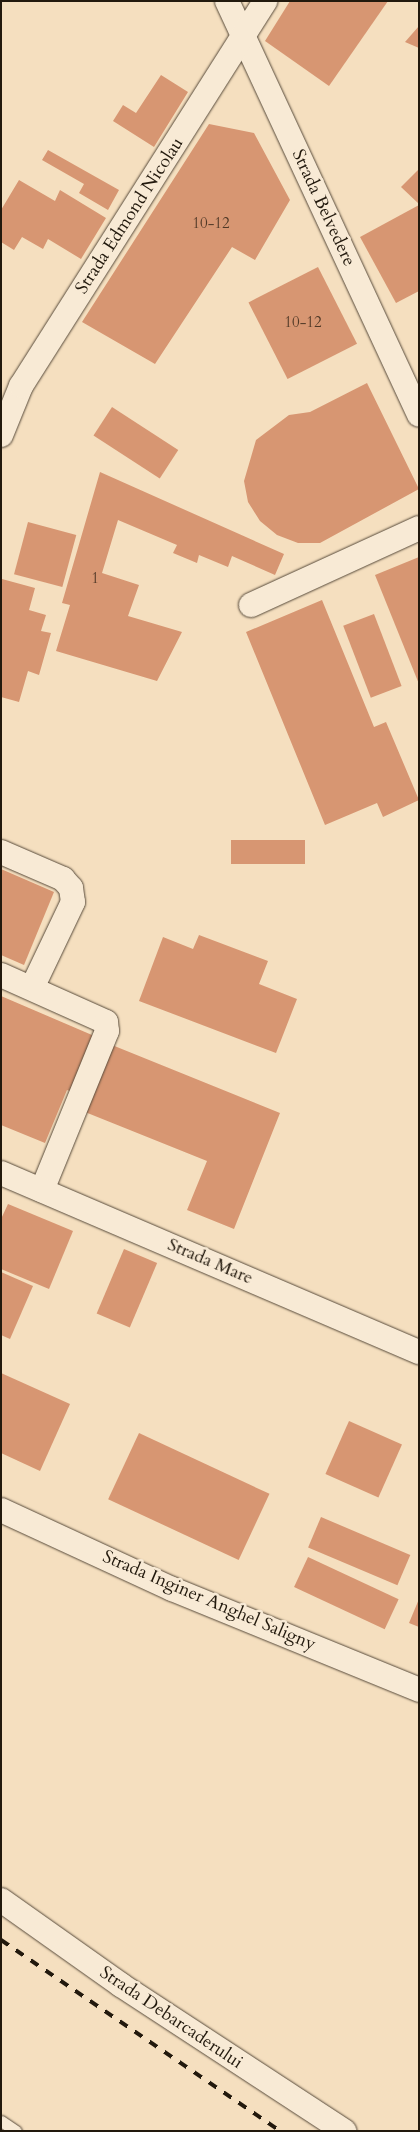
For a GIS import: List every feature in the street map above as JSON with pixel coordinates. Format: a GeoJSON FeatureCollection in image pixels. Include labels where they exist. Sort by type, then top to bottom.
{"type":"FeatureCollection","features":[{"type":"Feature","properties":{"kind":"street","name":"Strada Belvedere"},"geometry":{"type":"LineString","coordinates":[[227,1],[419,414]]}},
{"type":"Feature","properties":{"kind":"street","name":"Strada Edmond Nicolau"},"geometry":{"type":"LineString","coordinates":[[1,435],[21,386],[244,37],[265,1]]}},
{"type":"Feature","properties":{"kind":"street"},"geometry":{"type":"LineString","coordinates":[[251,605],[419,528]]}},
{"type":"Feature","properties":{"kind":"street"},"geometry":{"type":"LineString","coordinates":[[1,852],[63,879],[71,888],[73,902],[32,988]]}},
{"type":"Feature","properties":{"kind":"street"},"geometry":{"type":"LineString","coordinates":[[1,975],[106,1022],[107,1030],[42,1190]]}},
{"type":"Feature","properties":{"kind":"street","name":"Strada Mare"},"geometry":{"type":"LineString","coordinates":[[1,1173],[419,1352]]}},
{"type":"Feature","properties":{"kind":"street","name":"Strada Inginer Anghel Saligny"},"geometry":{"type":"LineString","coordinates":[[1,1510],[172,1589],[419,1690]]}},
{"type":"Feature","properties":{"kind":"street","name":"Strada Debarcaderului"},"geometry":{"type":"LineString","coordinates":[[1,1900],[137,1996],[344,2131]]}},
{"type":"Feature","properties":{"kind":"lane"},"geometry":{"type":"LineString","coordinates":[[1,2121],[16,2131]]}},
{"type":"Feature","properties":{"kind":"building"},"geometry":{"type":"Polygon","coordinates":[[[290,1],[388,1],[329,86],[265,41],[290,1]]]}},
{"type":"Feature","properties":{"kind":"building"},"geometry":{"type":"Polygon","coordinates":[[[419,26],[419,48],[405,42],[419,26]]]}},
{"type":"Feature","properties":{"kind":"building"},"geometry":{"type":"Polygon","coordinates":[[[161,75],[188,92],[154,147],[113,121],[123,105],[136,113],[161,75]]]}},
{"type":"Feature","properties":{"kind":"building"},"geometry":{"type":"Polygon","coordinates":[[[209,124],[254,133],[290,200],[255,260],[232,247],[155,364],[82,322],[209,124]]]}},
{"type":"Feature","properties":{"kind":"building"},"geometry":{"type":"Polygon","coordinates":[[[48,150],[119,190],[108,210],[79,193],[84,184],[42,160],[48,150]]]}},
{"type":"Feature","properties":{"kind":"building"},"geometry":{"type":"Polygon","coordinates":[[[419,169],[419,204],[401,187],[419,169]]]}},
{"type":"Feature","properties":{"kind":"building"},"geometry":{"type":"Polygon","coordinates":[[[19,180],[55,201],[60,190],[106,218],[81,259],[48,239],[43,249],[22,237],[14,250],[1,242],[1,210],[19,180]]]}},
{"type":"Feature","properties":{"kind":"building"},"geometry":{"type":"Polygon","coordinates":[[[419,205],[419,291],[396,303],[360,237],[419,205]]]}},
{"type":"Feature","properties":{"kind":"building"},"geometry":{"type":"Polygon","coordinates":[[[318,267],[357,344],[288,379],[249,302],[318,267]]]}},
{"type":"Feature","properties":{"kind":"building"},"geometry":{"type":"Polygon","coordinates":[[[367,383],[419,489],[320,543],[298,543],[277,535],[260,521],[248,502],[244,481],[256,440],[289,415],[310,412],[367,383]]]}},
{"type":"Feature","properties":{"kind":"building"},"geometry":{"type":"Polygon","coordinates":[[[112,407],[178,450],[160,479],[93,436],[112,407]]]}},
{"type":"Feature","properties":{"kind":"building"},"geometry":{"type":"Polygon","coordinates":[[[100,472],[284,554],[275,575],[232,556],[228,567],[199,555],[197,563],[173,553],[177,545],[118,520],[102,573],[139,585],[128,616],[182,632],[157,681],[56,651],[70,605],[62,603],[100,472]]]}},
{"type":"Feature","properties":{"kind":"building"},"geometry":{"type":"Polygon","coordinates":[[[28,522],[76,535],[62,587],[14,574],[28,522]]]}},
{"type":"Feature","properties":{"kind":"building"},"geometry":{"type":"Polygon","coordinates":[[[419,557],[419,684],[375,575],[419,557]]]}},
{"type":"Feature","properties":{"kind":"building"},"geometry":{"type":"Polygon","coordinates":[[[2,579],[35,588],[29,610],[46,615],[41,631],[51,633],[39,675],[28,671],[19,702],[1,697],[2,579]]]}},
{"type":"Feature","properties":{"kind":"building"},"geometry":{"type":"Polygon","coordinates":[[[322,600],[374,727],[386,722],[419,800],[383,817],[377,803],[325,825],[246,632],[322,600]]]}},
{"type":"Feature","properties":{"kind":"building"},"geometry":{"type":"Polygon","coordinates":[[[374,614],[402,686],[371,698],[343,626],[374,614]]]}},
{"type":"Feature","properties":{"kind":"building"},"geometry":{"type":"Polygon","coordinates":[[[231,840],[305,840],[305,864],[231,864],[231,840]]]}},
{"type":"Feature","properties":{"kind":"building"},"geometry":{"type":"Polygon","coordinates":[[[1,869],[54,892],[24,965],[1,955],[1,869]]]}},
{"type":"Feature","properties":{"kind":"building"},"geometry":{"type":"Polygon","coordinates":[[[199,935],[268,961],[259,984],[297,999],[276,1053],[139,1001],[163,937],[193,949],[199,935]]]}},
{"type":"Feature","properties":{"kind":"building"},"geometry":{"type":"Polygon","coordinates":[[[1,996],[99,1038],[75,1093],[67,1090],[45,1143],[1,1125],[1,996]]]}},
{"type":"Feature","properties":{"kind":"building"},"geometry":{"type":"Polygon","coordinates":[[[107,1043],[280,1113],[234,1229],[187,1210],[207,1161],[80,1110],[107,1043]]]}},
{"type":"Feature","properties":{"kind":"building"},"geometry":{"type":"Polygon","coordinates":[[[8,1204],[73,1231],[49,1289],[1,1269],[1,1219],[8,1204]]]}},
{"type":"Feature","properties":{"kind":"building"},"geometry":{"type":"Polygon","coordinates":[[[124,1249],[157,1263],[130,1328],[97,1313],[124,1249]]]}},
{"type":"Feature","properties":{"kind":"building"},"geometry":{"type":"Polygon","coordinates":[[[1,1272],[33,1286],[10,1339],[1,1335],[1,1272]]]}},
{"type":"Feature","properties":{"kind":"building"},"geometry":{"type":"Polygon","coordinates":[[[1,1373],[70,1404],[40,1471],[1,1453],[1,1373]]]}},
{"type":"Feature","properties":{"kind":"building"},"geometry":{"type":"Polygon","coordinates":[[[349,1421],[402,1445],[378,1498],[325,1474],[349,1421]]]}},
{"type":"Feature","properties":{"kind":"building"},"geometry":{"type":"Polygon","coordinates":[[[139,1433],[270,1494],[239,1560],[108,1499],[139,1433]]]}},
{"type":"Feature","properties":{"kind":"building"},"geometry":{"type":"Polygon","coordinates":[[[321,1517],[410,1555],[397,1585],[308,1547],[321,1517]]]}},
{"type":"Feature","properties":{"kind":"building"},"geometry":{"type":"Polygon","coordinates":[[[308,1557],[399,1599],[385,1629],[294,1587],[308,1557]]]}},
{"type":"Feature","properties":{"kind":"building"},"geometry":{"type":"Polygon","coordinates":[[[419,1599],[419,1627],[409,1623],[419,1599]]]}},
{"type":"Feature","properties":{"kind":"railway"},"geometry":{"type":"LineString","coordinates":[[1,1940],[280,2131]]}}]}
